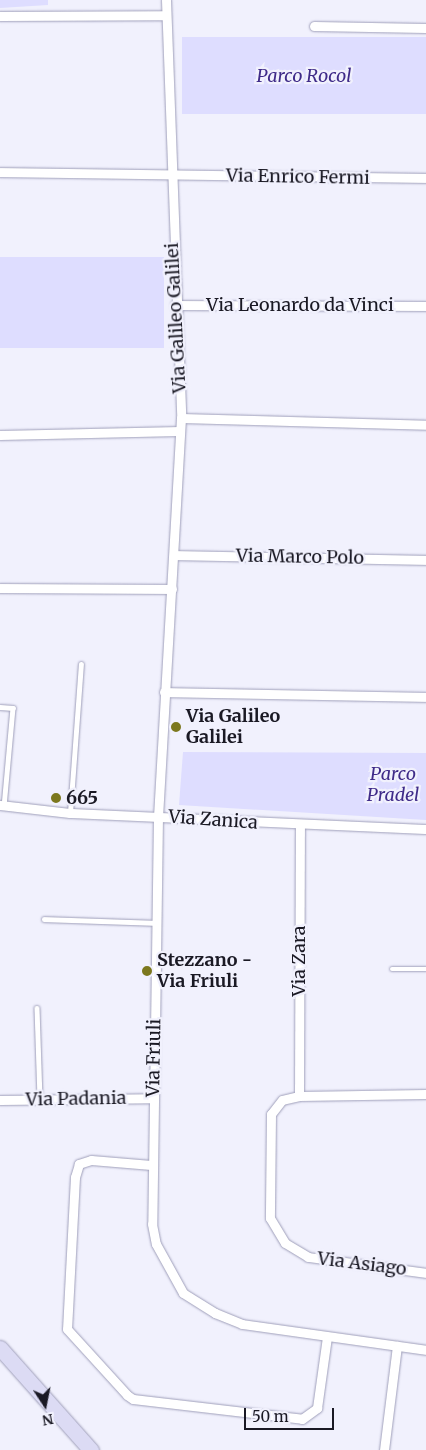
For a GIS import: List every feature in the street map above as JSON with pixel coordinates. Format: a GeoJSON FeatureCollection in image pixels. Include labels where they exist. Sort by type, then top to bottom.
{"type":"FeatureCollection","features":[{"type":"Feature","properties":{"kind":"main road"},"geometry":{"type":"LineString","coordinates":[[0,1348],[91,1450]]}},
{"type":"Feature","properties":{"kind":"street","name":"Via Galileo Galilei"},"geometry":{"type":"LineString","coordinates":[[158,816],[181,418],[169,176],[166,0]]}},
{"type":"Feature","properties":{"kind":"street"},"geometry":{"type":"LineString","coordinates":[[0,16],[166,15]]}},
{"type":"Feature","properties":{"kind":"street"},"geometry":{"type":"LineString","coordinates":[[314,26],[426,28]]}},
{"type":"Feature","properties":{"kind":"street","name":"Via Enrico Fermi"},"geometry":{"type":"LineString","coordinates":[[0,172],[169,176],[426,178]]}},
{"type":"Feature","properties":{"kind":"street","name":"Via Leonardo da Vinci"},"geometry":{"type":"LineString","coordinates":[[175,305],[426,306]]}},
{"type":"Feature","properties":{"kind":"street"},"geometry":{"type":"LineString","coordinates":[[181,418],[426,425]]}},
{"type":"Feature","properties":{"kind":"street"},"geometry":{"type":"LineString","coordinates":[[0,435],[180,431]]}},
{"type":"Feature","properties":{"kind":"street","name":"Via Marco Polo"},"geometry":{"type":"LineString","coordinates":[[174,555],[426,560]]}},
{"type":"Feature","properties":{"kind":"street"},"geometry":{"type":"LineString","coordinates":[[0,588],[172,589]]}},
{"type":"Feature","properties":{"kind":"street"},"geometry":{"type":"LineString","coordinates":[[164,692],[426,697]]}},
{"type":"Feature","properties":{"kind":"street","name":"Via Zanica"},"geometry":{"type":"LineString","coordinates":[[2,806],[70,813],[158,816],[300,826],[426,829]]}},
{"type":"Feature","properties":{"kind":"street","name":"Via Friuli"},"geometry":{"type":"LineString","coordinates":[[158,816],[151,1165],[156,1244],[183,1293],[215,1314],[242,1324],[327,1337]]}},
{"type":"Feature","properties":{"kind":"street","name":"Via Zara"},"geometry":{"type":"LineString","coordinates":[[299,1096],[300,826]]}},
{"type":"Feature","properties":{"kind":"street"},"geometry":{"type":"LineString","coordinates":[[299,1096],[426,1094]]}},
{"type":"Feature","properties":{"kind":"street","name":"Via Asiago"},"geometry":{"type":"LineString","coordinates":[[299,1096],[282,1100],[271,1114],[270,1218],[285,1243],[308,1257],[426,1272]]}},
{"type":"Feature","properties":{"kind":"street","name":"Via Padania"},"geometry":{"type":"LineString","coordinates":[[0,1100],[153,1098]]}},
{"type":"Feature","properties":{"kind":"street"},"geometry":{"type":"LineString","coordinates":[[151,1165],[91,1160],[79,1164],[75,1178],[67,1329],[127,1395],[133,1399],[302,1419],[317,1408],[327,1337],[426,1350]]}},
{"type":"Feature","properties":{"kind":"street"},"geometry":{"type":"LineString","coordinates":[[384,1450],[397,1346]]}},
{"type":"Feature","properties":{"kind":"lane"},"geometry":{"type":"LineString","coordinates":[[70,813],[81,664]]}},
{"type":"Feature","properties":{"kind":"lane"},"geometry":{"type":"LineString","coordinates":[[0,707],[13,708],[2,806]]}},
{"type":"Feature","properties":{"kind":"lane"},"geometry":{"type":"LineString","coordinates":[[44,919],[157,923]]}},
{"type":"Feature","properties":{"kind":"lane"},"geometry":{"type":"LineString","coordinates":[[392,969],[426,969]]}},
{"type":"Feature","properties":{"kind":"lane"},"geometry":{"type":"LineString","coordinates":[[37,1008],[40,1100]]}},
{"type":"Feature","properties":{"kind":"green space"},"geometry":{"type":"Polygon","coordinates":[[[0,0],[48,0],[48,5],[0,8],[0,0]]]}},
{"type":"Feature","properties":{"kind":"green space","name":"Parco Rocol"},"geometry":{"type":"Polygon","coordinates":[[[182,37],[426,37],[426,114],[182,114],[182,37]]]}},
{"type":"Feature","properties":{"kind":"green space"},"geometry":{"type":"Polygon","coordinates":[[[0,257],[164,257],[164,348],[0,348],[0,257]]]}},
{"type":"Feature","properties":{"kind":"green space","name":"Parco Pradel"},"geometry":{"type":"Polygon","coordinates":[[[183,752],[426,753],[426,820],[179,805],[183,752]]]}},
{"type":"Feature","properties":{"kind":"place","name":"Via Galileo Galilei"},"geometry":{"type":"Point","coordinates":[176,727]}},
{"type":"Feature","properties":{"kind":"place","name":"665"},"geometry":{"type":"Point","coordinates":[56,798]}},
{"type":"Feature","properties":{"kind":"place","name":"Stezzano - Via Friuli"},"geometry":{"type":"Point","coordinates":[147,971]}}]}
